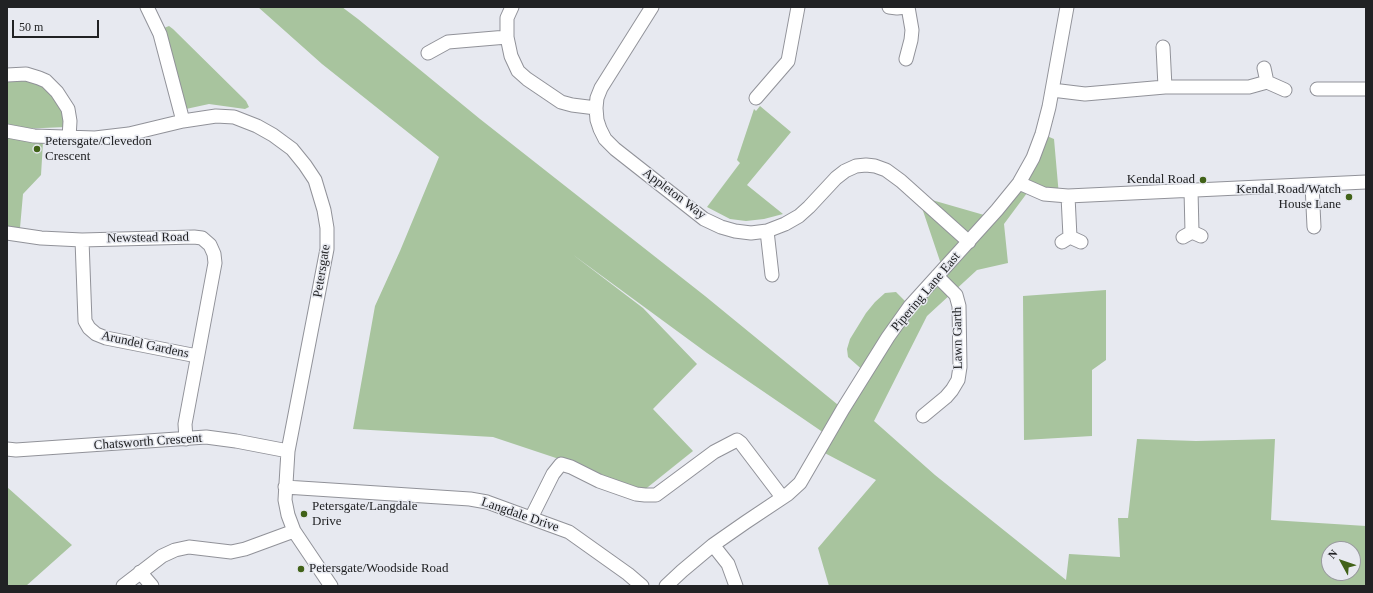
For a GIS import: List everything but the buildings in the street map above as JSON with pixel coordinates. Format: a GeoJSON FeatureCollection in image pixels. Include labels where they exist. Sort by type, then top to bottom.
{"type":"FeatureCollection","features":[{"type":"Feature","properties":{"kind":"street"},"geometry":{"type":"LineString","coordinates":[[146,7],[160,34],[183,121]]}},
{"type":"Feature","properties":{"kind":"street"},"geometry":{"type":"LineString","coordinates":[[512,7],[507,18],[507,37],[511,56],[518,71],[527,79],[561,102],[596,108]]}},
{"type":"Feature","properties":{"kind":"street","name":"Appleton Way"},"geometry":{"type":"LineString","coordinates":[[652,7],[601,88],[597,98],[596,108],[600,129],[605,139],[614,149],[704,219],[735,231],[751,233],[768,230],[785,224],[799,216],[836,178],[845,171],[856,166],[866,165],[875,166],[886,170],[901,181],[969,242]]}},
{"type":"Feature","properties":{"kind":"street"},"geometry":{"type":"LineString","coordinates":[[756,98],[788,61],[798,7]]}},
{"type":"Feature","properties":{"kind":"street"},"geometry":{"type":"LineString","coordinates":[[889,7],[907,7],[912,30],[912,40],[906,59]]}},
{"type":"Feature","properties":{"kind":"street","name":"Pipering Lane East"},"geometry":{"type":"LineString","coordinates":[[666,586],[713,545],[800,483],[888,336],[910,306],[969,242],[1019,183],[1033,158],[1042,134],[1052,90],[1067,7]]}},
{"type":"Feature","properties":{"kind":"street"},"geometry":{"type":"LineString","coordinates":[[428,53],[448,42],[507,37]]}},
{"type":"Feature","properties":{"kind":"street"},"geometry":{"type":"LineString","coordinates":[[1163,47],[1165,87]]}},
{"type":"Feature","properties":{"kind":"street"},"geometry":{"type":"LineString","coordinates":[[1264,68],[1267,82]]}},
{"type":"Feature","properties":{"kind":"street"},"geometry":{"type":"LineString","coordinates":[[7,75],[26,74],[39,78],[46,81],[57,92],[68,109],[70,121],[69,138]]}},
{"type":"Feature","properties":{"kind":"street"},"geometry":{"type":"LineString","coordinates":[[1052,90],[1085,94],[1165,87],[1249,88],[1267,82],[1285,90]]}},
{"type":"Feature","properties":{"kind":"street"},"geometry":{"type":"LineString","coordinates":[[1317,89],[1366,89]]}},
{"type":"Feature","properties":{"kind":"street","name":"Petersgate"},"geometry":{"type":"LineString","coordinates":[[7,131],[34,136],[95,138],[128,134],[183,121],[216,116],[234,117],[256,126],[292,149],[305,165],[315,180],[324,210],[327,228],[327,249],[288,451],[285,500],[288,515],[294,531],[331,586]]}},
{"type":"Feature","properties":{"kind":"street"},"geometry":{"type":"LineString","coordinates":[[1019,183],[1044,194],[1068,196],[1366,182]]}},
{"type":"Feature","properties":{"kind":"street"},"geometry":{"type":"LineString","coordinates":[[1312,185],[1314,230]]}},
{"type":"Feature","properties":{"kind":"street"},"geometry":{"type":"LineString","coordinates":[[1191,190],[1192,235]]}},
{"type":"Feature","properties":{"kind":"street"},"geometry":{"type":"LineString","coordinates":[[1068,196],[1071,240]]}},
{"type":"Feature","properties":{"kind":"street"},"geometry":{"type":"LineString","coordinates":[[768,230],[772,275]]}},
{"type":"Feature","properties":{"kind":"street","name":"Newstead Road"},"geometry":{"type":"LineString","coordinates":[[7,233],[41,238],[82,240],[194,237],[202,238],[210,245],[214,254],[215,263],[185,424],[186,439]]}},
{"type":"Feature","properties":{"kind":"street","name":"Arundel Gardens"},"geometry":{"type":"LineString","coordinates":[[82,240],[85,321],[89,328],[96,334],[106,338],[197,356]]}},
{"type":"Feature","properties":{"kind":"street","name":"Lawn Garth"},"geometry":{"type":"LineString","coordinates":[[922,416],[946,397],[952,390],[958,380],[960,368],[960,306],[956,295],[937,276]]}},
{"type":"Feature","properties":{"kind":"street","name":"Chatsworth Crescent"},"geometry":{"type":"LineString","coordinates":[[7,449],[16,450],[206,437],[288,451]]}},
{"type":"Feature","properties":{"kind":"street"},"geometry":{"type":"LineString","coordinates":[[531,518],[553,474],[561,464],[571,467],[599,481],[636,494],[656,495],[714,452],[737,440],[741,443],[782,497]]}},
{"type":"Feature","properties":{"kind":"street","name":"Langdale Drive"},"geometry":{"type":"LineString","coordinates":[[285,487],[470,499],[487,502],[569,532],[628,574],[642,586]]}},
{"type":"Feature","properties":{"kind":"street"},"geometry":{"type":"LineString","coordinates":[[123,586],[162,556],[175,550],[189,547],[231,552],[245,549],[294,531]]}},
{"type":"Feature","properties":{"kind":"street"},"geometry":{"type":"LineString","coordinates":[[713,545],[728,564],[736,586]]}},
{"type":"Feature","properties":{"kind":"street"},"geometry":{"type":"LineString","coordinates":[[140,572],[152,586]]}},
{"type":"Feature","properties":{"kind":"green space"},"geometry":{"type":"Polygon","coordinates":[[[258,7],[342,7],[480,119],[705,296],[843,409],[866,373],[848,357],[847,349],[850,339],[866,313],[885,293],[896,292],[910,306],[943,270],[918,196],[991,217],[1042,134],[1054,139],[1059,196],[1030,189],[1004,224],[1008,263],[977,270],[927,316],[874,421],[935,475],[1066,580],[1069,554],[1120,557],[1118,518],[1128,518],[1137,439],[1196,441],[1275,439],[1271,520],[1366,526],[1366,586],[829,586],[818,548],[876,480],[819,450],[827,435],[707,353],[572,254],[643,308],[697,364],[653,409],[693,451],[643,491],[592,474],[559,459],[493,437],[353,429],[375,306],[400,251],[439,157],[322,64],[258,7]]]}},
{"type":"Feature","properties":{"kind":"green space"},"geometry":{"type":"Polygon","coordinates":[[[169,26],[246,101],[249,107],[245,109],[209,104],[186,109],[164,28],[169,26]]]}},
{"type":"Feature","properties":{"kind":"green space"},"geometry":{"type":"Polygon","coordinates":[[[17,77],[44,83],[63,107],[65,127],[21,129],[7,125],[7,78],[17,77]]]}},
{"type":"Feature","properties":{"kind":"green space"},"geometry":{"type":"Polygon","coordinates":[[[760,106],[791,132],[747,185],[783,214],[764,219],[746,221],[730,219],[707,207],[740,163],[737,160],[754,109],[756,111],[760,106]]]}},
{"type":"Feature","properties":{"kind":"green space"},"geometry":{"type":"Polygon","coordinates":[[[7,136],[43,142],[41,175],[23,194],[20,228],[7,226],[7,136]]]}},
{"type":"Feature","properties":{"kind":"green space"},"geometry":{"type":"Polygon","coordinates":[[[1106,290],[1106,360],[1092,370],[1092,436],[1024,440],[1023,296],[1106,290]]]}},
{"type":"Feature","properties":{"kind":"green space"},"geometry":{"type":"Polygon","coordinates":[[[7,487],[72,545],[26,586],[7,586],[7,487]]]}},
{"type":"Feature","properties":{"kind":"place","name":"Petersgate/Clevedon Crescent"},"geometry":{"type":"Point","coordinates":[37,149]}},
{"type":"Feature","properties":{"kind":"place","name":"Kendal Road"},"geometry":{"type":"Point","coordinates":[1203,180]}},
{"type":"Feature","properties":{"kind":"place","name":"Kendal Road/Watch House Lane"},"geometry":{"type":"Point","coordinates":[1349,197]}},
{"type":"Feature","properties":{"kind":"place","name":"Petersgate/Langdale Drive"},"geometry":{"type":"Point","coordinates":[304,514]}},
{"type":"Feature","properties":{"kind":"place","name":"Petersgate/Woodside Road"},"geometry":{"type":"Point","coordinates":[301,569]}}]}
